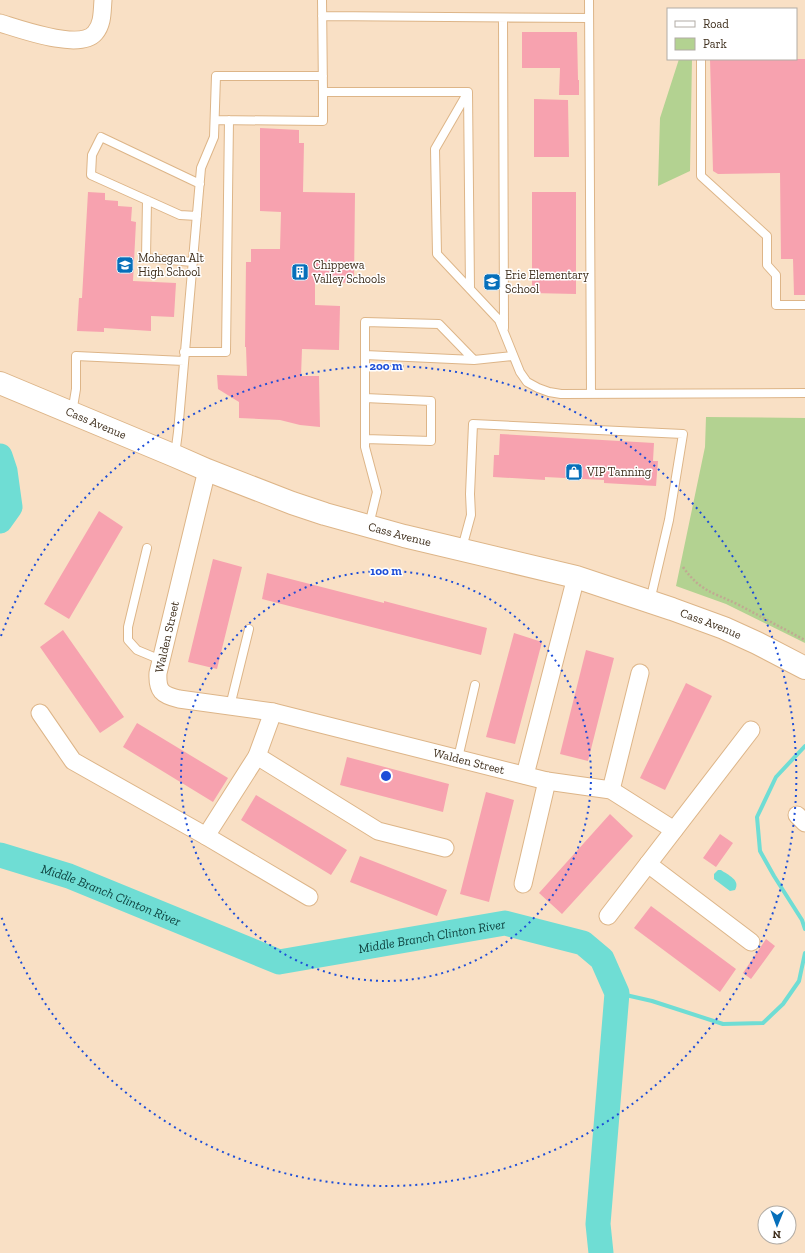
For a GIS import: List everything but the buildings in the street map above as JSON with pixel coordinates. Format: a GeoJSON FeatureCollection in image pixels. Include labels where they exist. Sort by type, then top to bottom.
{"type":"FeatureCollection","features":[{"type":"Feature","properties":{"kind":"main road","name":"Cass Avenue"},"geometry":{"type":"LineString","coordinates":[[0,383],[207,470],[292,503],[404,536],[576,577],[724,628],[805,668]]}},
{"type":"Feature","properties":{"kind":"street"},"geometry":{"type":"LineString","coordinates":[[0,23],[47,36],[67,39],[88,37],[96,32],[100,25],[103,0]]}},
{"type":"Feature","properties":{"kind":"street","name":"Walden Street"},"geometry":{"type":"LineString","coordinates":[[207,470],[158,673],[158,684],[162,692],[170,697],[179,699],[274,712],[547,781],[610,790],[674,830]]}},
{"type":"Feature","properties":{"kind":"street"},"geometry":{"type":"LineString","coordinates":[[525,775],[576,577]]}},
{"type":"Feature","properties":{"kind":"street"},"geometry":{"type":"LineString","coordinates":[[610,790],[640,673]]}},
{"type":"Feature","properties":{"kind":"street"},"geometry":{"type":"LineString","coordinates":[[206,836],[257,756],[274,712]]}},
{"type":"Feature","properties":{"kind":"street"},"geometry":{"type":"LineString","coordinates":[[40,713],[73,761],[206,836],[309,897]]}},
{"type":"Feature","properties":{"kind":"street"},"geometry":{"type":"LineString","coordinates":[[608,916],[751,730]]}},
{"type":"Feature","properties":{"kind":"street"},"geometry":{"type":"LineString","coordinates":[[257,756],[378,831],[445,848]]}},
{"type":"Feature","properties":{"kind":"street"},"geometry":{"type":"LineString","coordinates":[[524,884],[547,781]]}},
{"type":"Feature","properties":{"kind":"street"},"geometry":{"type":"LineString","coordinates":[[648,864],[750,942]]}},
{"type":"Feature","properties":{"kind":"lane"},"geometry":{"type":"LineString","coordinates":[[215,120],[323,121],[322,0]]}},
{"type":"Feature","properties":{"kind":"lane"},"geometry":{"type":"LineString","coordinates":[[589,0],[591,394]]}},
{"type":"Feature","properties":{"kind":"lane"},"geometry":{"type":"LineString","coordinates":[[322,16],[589,18]]}},
{"type":"Feature","properties":{"kind":"lane"},"geometry":{"type":"LineString","coordinates":[[503,18],[504,333]]}},
{"type":"Feature","properties":{"kind":"lane"},"geometry":{"type":"LineString","coordinates":[[701,60],[701,176],[766,236],[767,265],[776,275],[776,305],[805,305]]}},
{"type":"Feature","properties":{"kind":"lane"},"geometry":{"type":"LineString","coordinates":[[175,456],[201,168],[214,137],[216,76],[323,76]]}},
{"type":"Feature","properties":{"kind":"lane"},"geometry":{"type":"LineString","coordinates":[[323,92],[468,92]]}},
{"type":"Feature","properties":{"kind":"lane"},"geometry":{"type":"LineString","coordinates":[[468,92],[470,289]]}},
{"type":"Feature","properties":{"kind":"lane"},"geometry":{"type":"LineString","coordinates":[[468,92],[435,150],[437,254],[499,320],[520,372],[527,382],[549,392],[561,394],[805,393]]}},
{"type":"Feature","properties":{"kind":"lane"},"geometry":{"type":"LineString","coordinates":[[184,352],[226,352],[229,120]]}},
{"type":"Feature","properties":{"kind":"lane"},"geometry":{"type":"LineString","coordinates":[[197,216],[180,215],[91,175],[92,155],[101,137],[200,184]]}},
{"type":"Feature","properties":{"kind":"lane"},"geometry":{"type":"LineString","coordinates":[[147,200],[146,258],[193,262]]}},
{"type":"Feature","properties":{"kind":"lane"},"geometry":{"type":"LineString","coordinates":[[368,526],[377,492],[365,447],[365,322],[439,324],[474,360]]}},
{"type":"Feature","properties":{"kind":"lane"},"geometry":{"type":"LineString","coordinates":[[365,355],[474,360],[513,356]]}},
{"type":"Feature","properties":{"kind":"lane"},"geometry":{"type":"LineString","coordinates":[[72,413],[76,389],[76,356],[184,362]]}},
{"type":"Feature","properties":{"kind":"lane"},"geometry":{"type":"LineString","coordinates":[[365,398],[431,401],[431,441],[365,439]]}},
{"type":"Feature","properties":{"kind":"lane"},"geometry":{"type":"LineString","coordinates":[[462,550],[471,515],[470,494],[473,424],[683,434],[670,520],[650,602]]}},
{"type":"Feature","properties":{"kind":"lane"},"geometry":{"type":"LineString","coordinates":[[147,548],[128,627],[128,640],[138,650],[161,660]]}},
{"type":"Feature","properties":{"kind":"lane"},"geometry":{"type":"LineString","coordinates":[[230,706],[249,629]]}},
{"type":"Feature","properties":{"kind":"lane"},"geometry":{"type":"LineString","coordinates":[[458,758],[475,685]]}},
{"type":"Feature","properties":{"kind":"path"},"geometry":{"type":"LineString","coordinates":[[683,567],[691,578],[708,592],[737,605],[805,640]]}},
{"type":"Feature","properties":{"kind":"green space"},"geometry":{"type":"Polygon","coordinates":[[[679,60],[692,60],[690,171],[658,186],[660,118],[679,60]]]}},
{"type":"Feature","properties":{"kind":"green space"},"geometry":{"type":"Polygon","coordinates":[[[706,417],[805,418],[805,643],[726,604],[676,586],[705,447],[706,417]]]}},
{"type":"Feature","properties":{"kind":"water"},"geometry":{"type":"Polygon","coordinates":[[[718,870],[721,870],[735,881],[735,890],[730,891],[714,879],[714,874],[718,870]]]}},
{"type":"Feature","properties":{"kind":"waterway","name":"Middle Branch Clinton River"},"geometry":{"type":"LineString","coordinates":[[0,456],[5,471],[10,507],[0,521]]}},
{"type":"Feature","properties":{"kind":"waterway"},"geometry":{"type":"LineString","coordinates":[[805,746],[776,777],[757,817],[760,851],[802,920],[805,929]]}},
{"type":"Feature","properties":{"kind":"waterway","name":"Middle Branch Clinton River"},"geometry":{"type":"LineString","coordinates":[[0,855],[69,876],[279,962],[505,923],[583,943],[602,959],[617,993],[598,1224],[601,1253]]}},
{"type":"Feature","properties":{"kind":"waterway"},"geometry":{"type":"LineString","coordinates":[[617,993],[652,1001],[723,1024],[763,1023],[783,1004],[799,981],[805,953]]}},
{"type":"Feature","properties":{"kind":"place","name":"Mohegan Alt High School"},"geometry":{"type":"Point","coordinates":[125,265]}},
{"type":"Feature","properties":{"kind":"place","name":"Chippewa Valley Schools"},"geometry":{"type":"Point","coordinates":[300,272]}},
{"type":"Feature","properties":{"kind":"place","name":"Erie Elementary School"},"geometry":{"type":"Point","coordinates":[492,282]}},
{"type":"Feature","properties":{"kind":"place","name":"VIP Tanning"},"geometry":{"type":"Point","coordinates":[574,472]}}]}
